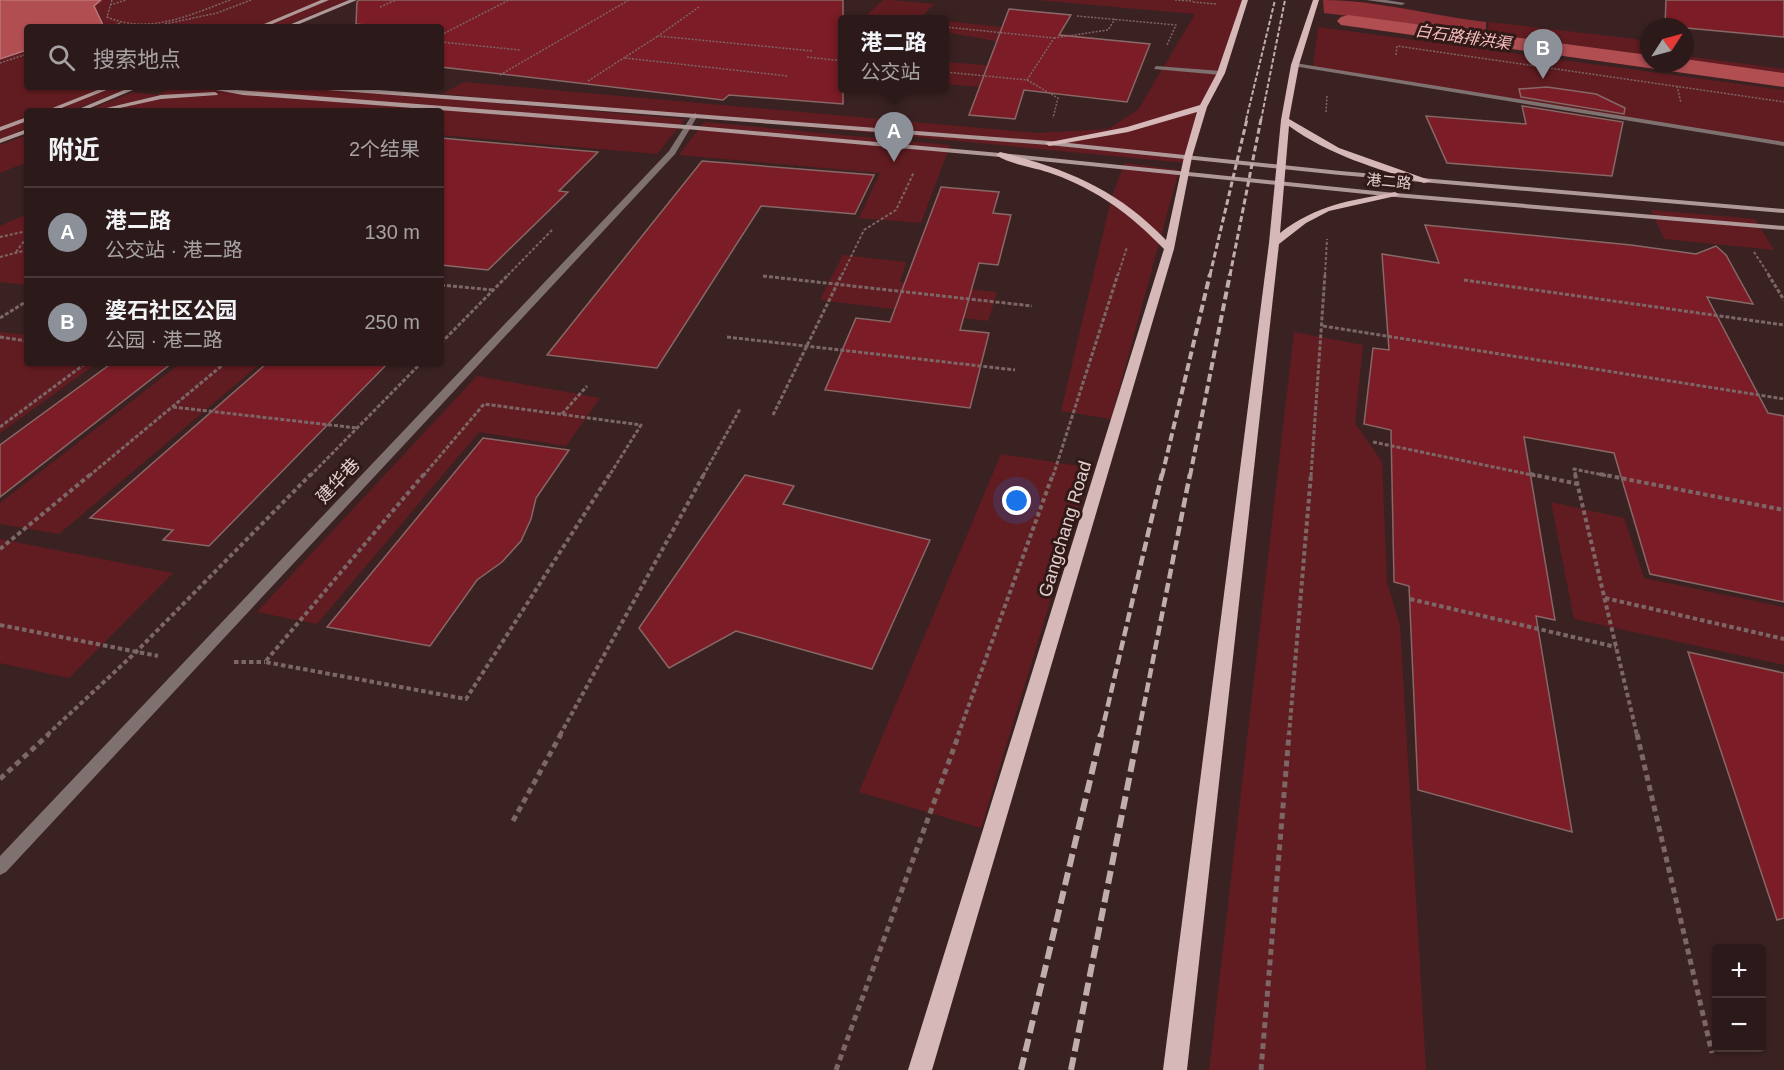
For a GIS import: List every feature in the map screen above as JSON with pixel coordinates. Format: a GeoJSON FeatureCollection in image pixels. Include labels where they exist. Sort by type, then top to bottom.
{"type":"FeatureCollection","features":[{"type":"Feature","properties":{"kind":"main road","name":"Gangchang Road"},"geometry":{"type":"LineString","coordinates":[[920,1070],[1169,249],[1188,157],[1203,107],[1221,73],[1245,0]]}},
{"type":"Feature","properties":{"kind":"main road"},"geometry":{"type":"LineString","coordinates":[[1175,1070],[1274,243],[1285,120],[1295,66],[1316,0]]}},
{"type":"Feature","properties":{"kind":"main road"},"geometry":{"type":"LineString","coordinates":[[1049,143],[1110,136],[1203,107]]}},
{"type":"Feature","properties":{"kind":"main road"},"geometry":{"type":"LineString","coordinates":[[1285,120],[1305,135],[1346,156],[1427,181]]}},
{"type":"Feature","properties":{"kind":"main road"},"geometry":{"type":"LineString","coordinates":[[1000,155],[1075,177],[1095,187],[1134,214],[1169,249]]}},
{"type":"Feature","properties":{"kind":"main road"},"geometry":{"type":"LineString","coordinates":[[1274,243],[1302,221],[1326,209],[1395,195]]}},
{"type":"Feature","properties":{"kind":"street"},"geometry":{"type":"LineString","coordinates":[[267,24],[326,0]]}},
{"type":"Feature","properties":{"kind":"street"},"geometry":{"type":"LineString","coordinates":[[294,24],[354,0]]}},
{"type":"Feature","properties":{"kind":"street"},"geometry":{"type":"LineString","coordinates":[[1370,0],[1402,3]]}},
{"type":"Feature","properties":{"kind":"street"},"geometry":{"type":"LineString","coordinates":[[1295,66],[1784,144]]}},
{"type":"Feature","properties":{"kind":"street"},"geometry":{"type":"LineString","coordinates":[[1156,68],[1221,73]]}},
{"type":"Feature","properties":{"kind":"street"},"geometry":{"type":"LineString","coordinates":[[56,108],[103,90]]}},
{"type":"Feature","properties":{"kind":"street"},"geometry":{"type":"LineString","coordinates":[[84,108],[130,90]]}},
{"type":"Feature","properties":{"kind":"street","name":"港二路"},"geometry":{"type":"LineString","coordinates":[[223,90],[438,108]]}},
{"type":"Feature","properties":{"kind":"street","name":"港二路"},"geometry":{"type":"LineString","coordinates":[[354,90],[1049,143],[1427,181],[1784,211]]}},
{"type":"Feature","properties":{"kind":"street"},"geometry":{"type":"LineString","coordinates":[[112,108],[161,97],[243,93]]}},
{"type":"Feature","properties":{"kind":"street","name":"港二路"},"geometry":{"type":"LineString","coordinates":[[444,108],[1000,155],[1395,195],[1784,228]]}},
{"type":"Feature","properties":{"kind":"street","name":"建华巷"},"geometry":{"type":"LineString","coordinates":[[0,867],[672,152],[695,115]]}},
{"type":"Feature","properties":{"kind":"street"},"geometry":{"type":"LineString","coordinates":[[0,129],[24,120]]}},
{"type":"Feature","properties":{"kind":"street"},"geometry":{"type":"LineString","coordinates":[[0,141],[24,132]]}},
{"type":"Feature","properties":{"kind":"path"},"geometry":{"type":"LineString","coordinates":[[112,0],[107,17],[125,24]]}},
{"type":"Feature","properties":{"kind":"path"},"geometry":{"type":"LineString","coordinates":[[110,6],[126,0]]}},
{"type":"Feature","properties":{"kind":"path"},"geometry":{"type":"LineString","coordinates":[[151,24],[174,19],[230,0]]}},
{"type":"Feature","properties":{"kind":"path"},"geometry":{"type":"LineString","coordinates":[[154,24],[193,19],[251,0]]}},
{"type":"Feature","properties":{"kind":"path"},"geometry":{"type":"LineString","coordinates":[[444,33],[509,0]]}},
{"type":"Feature","properties":{"kind":"path"},"geometry":{"type":"LineString","coordinates":[[474,99],[486,84],[629,0]]}},
{"type":"Feature","properties":{"kind":"path"},"geometry":{"type":"LineString","coordinates":[[1175,0],[1222,4]]}},
{"type":"Feature","properties":{"kind":"path"},"geometry":{"type":"LineString","coordinates":[[582,85],[699,7]]}},
{"type":"Feature","properties":{"kind":"path"},"geometry":{"type":"LineString","coordinates":[[1077,16],[1176,25],[1156,68]]}},
{"type":"Feature","properties":{"kind":"path"},"geometry":{"type":"LineString","coordinates":[[949,27],[1054,38],[1108,30],[1115,19]]}},
{"type":"Feature","properties":{"kind":"path"},"geometry":{"type":"LineString","coordinates":[[658,36],[813,51]]}},
{"type":"Feature","properties":{"kind":"path"},"geometry":{"type":"LineString","coordinates":[[1027,80],[1054,38]]}},
{"type":"Feature","properties":{"kind":"path"},"geometry":{"type":"LineString","coordinates":[[444,42],[520,50]]}},
{"type":"Feature","properties":{"kind":"path"},"geometry":{"type":"LineString","coordinates":[[1395,83],[1397,46],[1784,102]]}},
{"type":"Feature","properties":{"kind":"path"},"geometry":{"type":"LineString","coordinates":[[0,63],[24,55]]}},
{"type":"Feature","properties":{"kind":"path"},"geometry":{"type":"LineString","coordinates":[[807,57],[838,60]]}},
{"type":"Feature","properties":{"kind":"path"},"geometry":{"type":"LineString","coordinates":[[625,58],[788,76]]}},
{"type":"Feature","properties":{"kind":"path"},"geometry":{"type":"LineString","coordinates":[[949,72],[1027,80],[1058,98],[1053,121]]}},
{"type":"Feature","properties":{"kind":"path"},"geometry":{"type":"LineString","coordinates":[[1677,86],[1682,110]]}},
{"type":"Feature","properties":{"kind":"path"},"geometry":{"type":"LineString","coordinates":[[773,415],[864,230],[896,210],[916,165]]}},
{"type":"Feature","properties":{"kind":"path"},"geometry":{"type":"LineString","coordinates":[[1261,1070],[1323,326],[1328,228]]}},
{"type":"Feature","properties":{"kind":"path"},"geometry":{"type":"LineString","coordinates":[[444,340],[554,229]]}},
{"type":"Feature","properties":{"kind":"path"},"geometry":{"type":"LineString","coordinates":[[0,237],[24,232]]}},
{"type":"Feature","properties":{"kind":"path"},"geometry":{"type":"LineString","coordinates":[[16,253],[24,241]]}},
{"type":"Feature","properties":{"kind":"path"},"geometry":{"type":"LineString","coordinates":[[836,1070],[1059,458],[1129,241]]}},
{"type":"Feature","properties":{"kind":"path"},"geometry":{"type":"LineString","coordinates":[[0,257],[24,251]]}},
{"type":"Feature","properties":{"kind":"path"},"geometry":{"type":"LineString","coordinates":[[763,276],[1032,306]]}},
{"type":"Feature","properties":{"kind":"path"},"geometry":{"type":"LineString","coordinates":[[1464,280],[1784,325]]}},
{"type":"Feature","properties":{"kind":"path"},"geometry":{"type":"LineString","coordinates":[[0,318],[24,303]]}},
{"type":"Feature","properties":{"kind":"path"},"geometry":{"type":"LineString","coordinates":[[1323,326],[1784,399]]}},
{"type":"Feature","properties":{"kind":"path"},"geometry":{"type":"LineString","coordinates":[[0,337],[24,340]]}},
{"type":"Feature","properties":{"kind":"path"},"geometry":{"type":"LineString","coordinates":[[727,337],[1015,370]]}},
{"type":"Feature","properties":{"kind":"path"},"geometry":{"type":"LineString","coordinates":[[0,427],[82,366]]}},
{"type":"Feature","properties":{"kind":"path"},"geometry":{"type":"LineString","coordinates":[[0,549],[221,366]]}},
{"type":"Feature","properties":{"kind":"path"},"geometry":{"type":"LineString","coordinates":[[0,778],[136,652],[419,366]]}},
{"type":"Feature","properties":{"kind":"path"},"geometry":{"type":"LineString","coordinates":[[562,414],[587,386]]}},
{"type":"Feature","properties":{"kind":"path"},"geometry":{"type":"LineString","coordinates":[[0,625],[193,663],[265,662],[466,699],[641,425],[484,404],[265,662]]}},
{"type":"Feature","properties":{"kind":"path"},"geometry":{"type":"LineString","coordinates":[[172,406],[357,428]]}},
{"type":"Feature","properties":{"kind":"path"},"geometry":{"type":"LineString","coordinates":[[513,821],[740,410]]}},
{"type":"Feature","properties":{"kind":"path"},"geometry":{"type":"LineString","coordinates":[[1373,442],[1578,484]]}},
{"type":"Feature","properties":{"kind":"path"},"geometry":{"type":"LineString","coordinates":[[1712,1053],[1574,469],[1784,510]]}},
{"type":"Feature","properties":{"kind":"path"},"geometry":{"type":"LineString","coordinates":[[1605,598],[1784,639]]}},
{"type":"Feature","properties":{"kind":"path"},"geometry":{"type":"LineString","coordinates":[[1410,599],[1616,648]]}},
{"type":"Feature","properties":{"kind":"shaded area"},"geometry":{"type":"Polygon","coordinates":[[[0,0],[101,0],[94,6],[103,24],[24,24],[24,51],[0,59],[0,0]]]}},
{"type":"Feature","properties":{"kind":"shaded area"},"geometry":{"type":"Polygon","coordinates":[[[102,0],[349,0],[289,24],[104,24],[95,6],[102,0]]]}},
{"type":"Feature","properties":{"kind":"shaded area"},"geometry":{"type":"Polygon","coordinates":[[[883,0],[934,4],[923,15],[867,15],[883,0]]]}},
{"type":"Feature","properties":{"kind":"shaded area"},"geometry":{"type":"Polygon","coordinates":[[[1036,0],[1243,0],[1186,163],[442,94],[464,82],[1037,133],[1108,129],[1138,110],[1195,14],[1036,0]]]}},
{"type":"Feature","properties":{"kind":"shaded area"},"geometry":{"type":"Polygon","coordinates":[[[1323,0],[1385,5],[1486,22],[1486,33],[1324,13],[1323,0]]]}},
{"type":"Feature","properties":{"kind":"shaded area"},"geometry":{"type":"Polygon","coordinates":[[[949,21],[1094,37],[1066,94],[949,84],[949,62],[995,66],[1006,43],[949,33],[949,21]]]}},
{"type":"Feature","properties":{"kind":"shaded area"},"geometry":{"type":"Polygon","coordinates":[[[1489,22],[1635,39],[1640,41],[1640,54],[1488,34],[1489,22]]]}},
{"type":"Feature","properties":{"kind":"shaded area"},"geometry":{"type":"Polygon","coordinates":[[[1318,27],[1784,90],[1784,142],[1313,68],[1318,27]]]}},
{"type":"Feature","properties":{"kind":"shaded area"},"geometry":{"type":"Polygon","coordinates":[[[24,52],[24,90],[124,90],[79,108],[24,108],[24,129],[0,139],[0,60],[24,52]]]}},
{"type":"Feature","properties":{"kind":"shaded area"},"geometry":{"type":"Polygon","coordinates":[[[1694,57],[1784,69],[1784,73],[1694,61],[1694,57]]]}},
{"type":"Feature","properties":{"kind":"shaded area"},"geometry":{"type":"Polygon","coordinates":[[[168,90],[343,90],[685,119],[657,154],[444,135],[444,108],[93,108],[133,92],[156,95],[168,90]]]}},
{"type":"Feature","properties":{"kind":"shaded area"},"geometry":{"type":"Polygon","coordinates":[[[704,122],[950,145],[921,223],[859,218],[880,173],[679,155],[704,122]]]}},
{"type":"Feature","properties":{"kind":"shaded area"},"geometry":{"type":"Polygon","coordinates":[[[24,136],[24,163],[0,173],[0,145],[24,136]]]}},
{"type":"Feature","properties":{"kind":"shaded area"},"geometry":{"type":"Polygon","coordinates":[[[1125,163],[1179,170],[1111,419],[1061,411],[1112,196],[1125,163]]]}},
{"type":"Feature","properties":{"kind":"shaded area"},"geometry":{"type":"Polygon","coordinates":[[[1651,210],[1755,219],[1774,250],[1664,239],[1651,210]]]}},
{"type":"Feature","properties":{"kind":"shaded area"},"geometry":{"type":"Polygon","coordinates":[[[24,215],[24,285],[0,282],[0,226],[24,215]]]}},
{"type":"Feature","properties":{"kind":"shaded area"},"geometry":{"type":"Polygon","coordinates":[[[843,255],[906,262],[900,282],[997,292],[988,321],[820,300],[843,255]]]}},
{"type":"Feature","properties":{"kind":"shaded area"},"geometry":{"type":"Polygon","coordinates":[[[0,332],[24,335],[24,366],[93,366],[0,433],[0,332]]]}},
{"type":"Feature","properties":{"kind":"shaded area"},"geometry":{"type":"Polygon","coordinates":[[[1294,332],[1363,345],[1355,423],[1382,462],[1387,582],[1400,626],[1426,1070],[1209,1070],[1294,332]]]}},
{"type":"Feature","properties":{"kind":"shaded area"},"geometry":{"type":"Polygon","coordinates":[[[177,366],[257,366],[59,534],[0,524],[0,503],[177,366]]]}},
{"type":"Feature","properties":{"kind":"shaded area"},"geometry":{"type":"Polygon","coordinates":[[[477,376],[600,398],[566,446],[479,432],[317,624],[257,612],[477,376]]]}},
{"type":"Feature","properties":{"kind":"shaded area"},"geometry":{"type":"Polygon","coordinates":[[[1001,454],[1091,468],[981,828],[859,792],[1001,454]]]}},
{"type":"Feature","properties":{"kind":"shaded area"},"geometry":{"type":"Polygon","coordinates":[[[1551,502],[1624,518],[1644,578],[1784,607],[1784,665],[1574,619],[1551,502]]]}},
{"type":"Feature","properties":{"kind":"shaded area"},"geometry":{"type":"Polygon","coordinates":[[[0,539],[173,573],[69,678],[0,663],[0,539]]]}},
{"type":"Feature","properties":{"kind":"building"},"geometry":{"type":"Polygon","coordinates":[[[359,0],[843,0],[843,15],[838,15],[838,93],[843,93],[843,104],[729,95],[723,100],[444,67],[444,24],[356,24],[359,0]]]}},
{"type":"Feature","properties":{"kind":"building"},"geometry":{"type":"Polygon","coordinates":[[[1666,0],[1784,0],[1784,37],[1694,29],[1694,18],[1665,18],[1666,0]]]}},
{"type":"Feature","properties":{"kind":"building"},"geometry":{"type":"Polygon","coordinates":[[[1009,9],[1071,15],[1059,35],[1150,44],[1127,102],[1024,90],[1015,119],[969,115],[1009,9]]]}},
{"type":"Feature","properties":{"kind":"building"},"geometry":{"type":"Polygon","coordinates":[[[1547,87],[1596,94],[1625,108],[1624,114],[1521,97],[1519,89],[1547,87]]]}},
{"type":"Feature","properties":{"kind":"building"},"geometry":{"type":"Polygon","coordinates":[[[1522,106],[1623,122],[1612,176],[1447,163],[1426,116],[1526,124],[1522,106]]]}},
{"type":"Feature","properties":{"kind":"building"},"geometry":{"type":"Polygon","coordinates":[[[444,138],[598,152],[559,191],[568,192],[488,270],[444,265],[444,138]]]}},
{"type":"Feature","properties":{"kind":"building"},"geometry":{"type":"Polygon","coordinates":[[[702,161],[874,175],[855,214],[761,206],[657,368],[547,355],[702,161]]]}},
{"type":"Feature","properties":{"kind":"building"},"geometry":{"type":"Polygon","coordinates":[[[941,187],[999,192],[993,213],[1011,215],[998,265],[979,263],[960,330],[989,333],[970,408],[825,390],[856,318],[890,322],[941,187]]]}},
{"type":"Feature","properties":{"kind":"building"},"geometry":{"type":"Polygon","coordinates":[[[1425,225],[1631,245],[1696,254],[1716,246],[1726,255],[1753,304],[1707,297],[1768,413],[1784,416],[1784,602],[1650,574],[1614,453],[1524,437],[1555,620],[1536,616],[1572,832],[1418,790],[1409,586],[1394,582],[1391,430],[1364,424],[1373,348],[1389,350],[1382,254],[1439,263],[1425,225]]]}},
{"type":"Feature","properties":{"kind":"building"},"geometry":{"type":"Polygon","coordinates":[[[108,366],[168,366],[0,497],[0,445],[108,366]]]}},
{"type":"Feature","properties":{"kind":"building"},"geometry":{"type":"Polygon","coordinates":[[[264,366],[385,366],[209,546],[163,540],[173,530],[90,518],[264,366]]]}},
{"type":"Feature","properties":{"kind":"building"},"geometry":{"type":"Polygon","coordinates":[[[483,438],[569,450],[536,498],[531,519],[521,541],[502,562],[477,580],[430,646],[327,627],[483,438]]]}},
{"type":"Feature","properties":{"kind":"building"},"geometry":{"type":"Polygon","coordinates":[[[745,475],[794,486],[783,504],[930,540],[872,669],[736,631],[669,668],[639,628],[745,475]]]}},
{"type":"Feature","properties":{"kind":"building"},"geometry":{"type":"Polygon","coordinates":[[[1688,652],[1784,673],[1784,918],[1777,920],[1688,652]]]}},
{"type":"Feature","properties":{"kind":"waterway","name":"白石路排洪渠"},"geometry":{"type":"LineString","coordinates":[[1348,21],[1640,61]]}},
{"type":"Feature","properties":{"kind":"waterway","name":"白石路排洪渠"},"geometry":{"type":"LineString","coordinates":[[1694,68],[1784,80]]}},
{"type":"Feature","properties":{"kind":"railway"},"geometry":{"type":"LineString","coordinates":[[1246,120],[1275,0]]}},
{"type":"Feature","properties":{"kind":"railway"},"geometry":{"type":"LineString","coordinates":[[1261,120],[1285,0]]}},
{"type":"Feature","properties":{"kind":"railway"},"geometry":{"type":"LineString","coordinates":[[1210,275],[1247,119]]}},
{"type":"Feature","properties":{"kind":"railway"},"geometry":{"type":"LineString","coordinates":[[1230,275],[1261,119]]}},
{"type":"Feature","properties":{"kind":"railway"},"geometry":{"type":"LineString","coordinates":[[1162,476],[1210,274]]}},
{"type":"Feature","properties":{"kind":"railway"},"geometry":{"type":"LineString","coordinates":[[1190,476],[1230,274]]}},
{"type":"Feature","properties":{"kind":"railway"},"geometry":{"type":"LineString","coordinates":[[1101,735],[1162,474]]}},
{"type":"Feature","properties":{"kind":"railway"},"geometry":{"type":"LineString","coordinates":[[1138,735],[1190,474]]}},
{"type":"Feature","properties":{"kind":"railway"},"geometry":{"type":"LineString","coordinates":[[1021,1070],[1101,734]]}},
{"type":"Feature","properties":{"kind":"railway"},"geometry":{"type":"LineString","coordinates":[[1071,1070],[1138,734]]}},
{"type":"Feature","properties":{"kind":"place","name":"婆石社区公园"},"geometry":{"type":"Point","coordinates":[1543,79]}},
{"type":"Feature","properties":{"kind":"place","name":"港二路"},"geometry":{"type":"Point","coordinates":[894,162]}}]}
